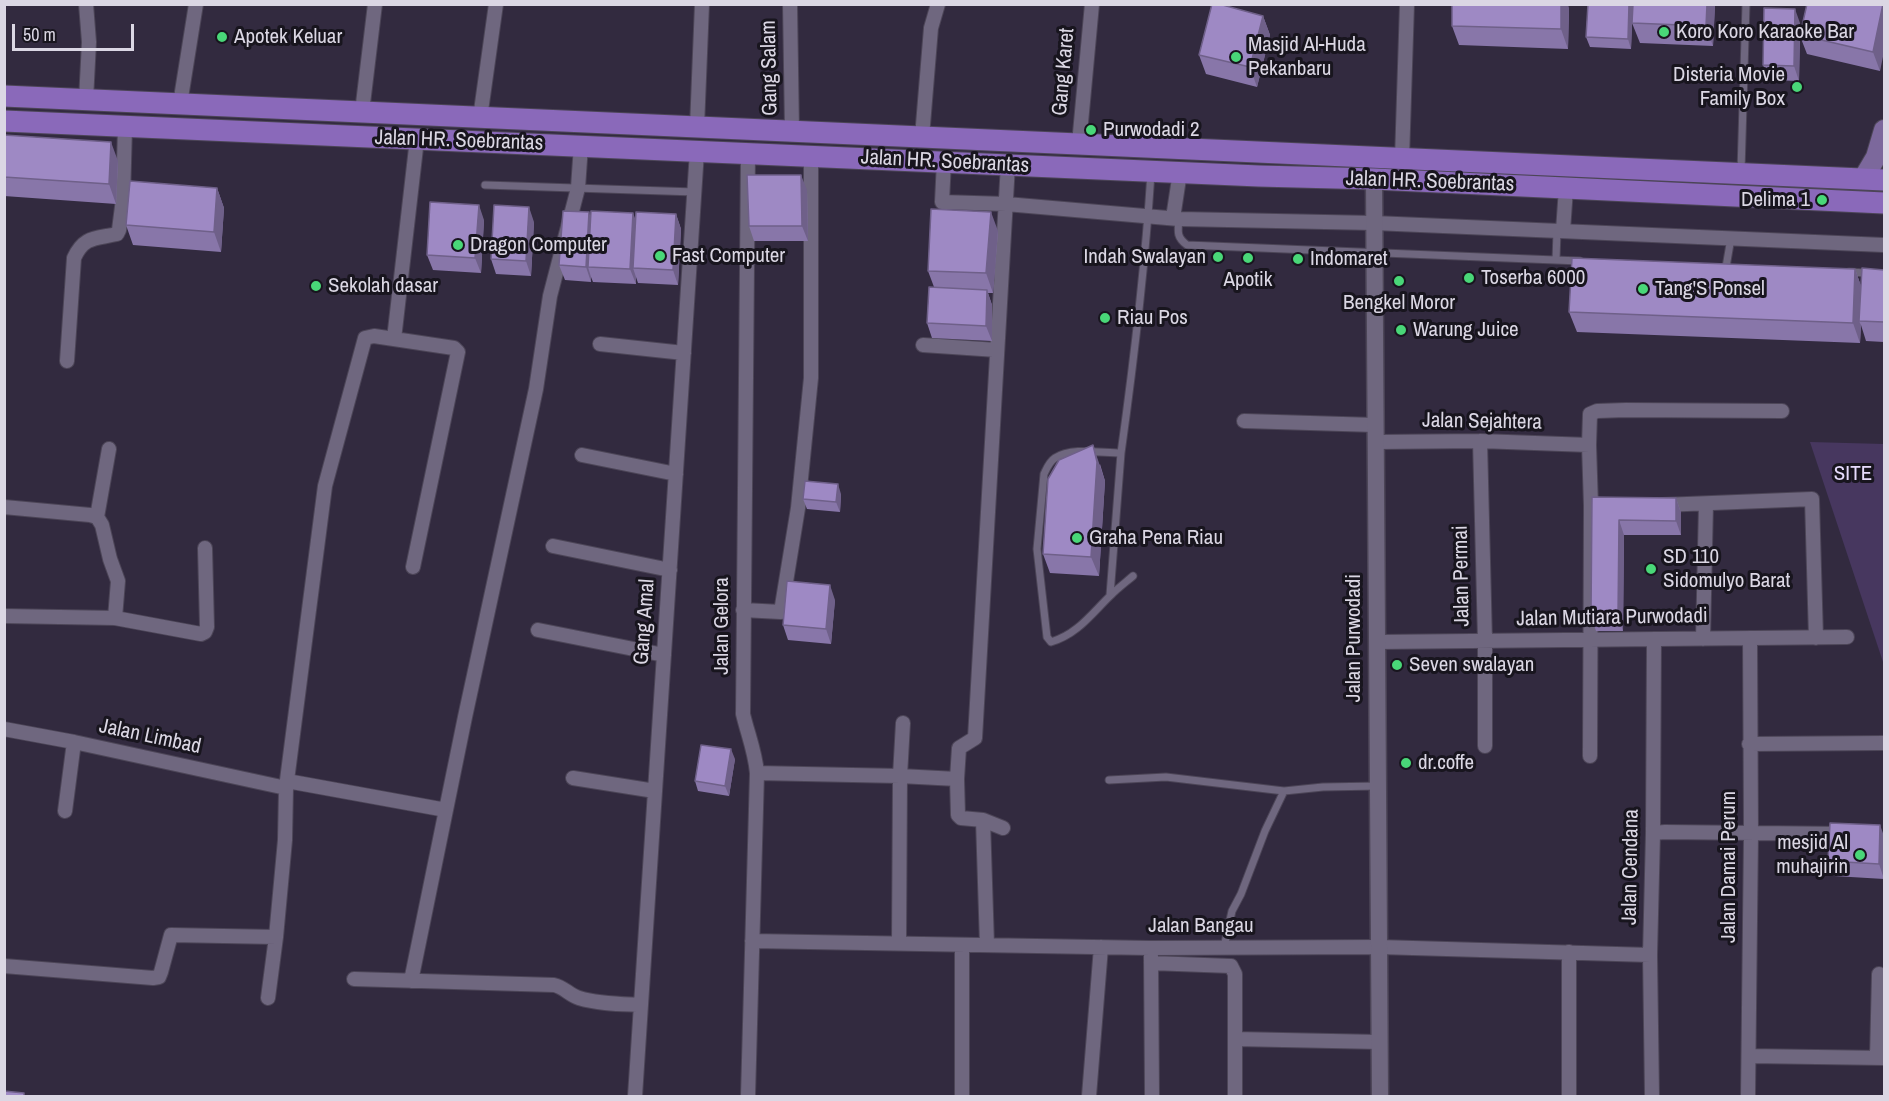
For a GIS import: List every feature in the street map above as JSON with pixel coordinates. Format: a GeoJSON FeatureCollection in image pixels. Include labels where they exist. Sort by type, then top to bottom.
{"type":"FeatureCollection","features":[{"type":"Feature","properties":{"kind":"main road","name":"Jalan HR. Soebrantas"},"geometry":{"type":"LineString","coordinates":[[4,96],[1874,180]]}},
{"type":"Feature","properties":{"kind":"main road"},"geometry":{"type":"LineString","coordinates":[[114,101],[119,127]]}},
{"type":"Feature","properties":{"kind":"main road","name":"Jalan HR. Soebrantas"},"geometry":{"type":"LineString","coordinates":[[4,121],[1259,176],[1374,178],[1884,203]]}},
{"type":"Feature","properties":{"kind":"main road"},"geometry":{"type":"LineString","coordinates":[[1874,180],[1876,157],[1884,130]]}},
{"type":"Feature","properties":{"kind":"street"},"geometry":{"type":"LineString","coordinates":[[86,4],[89,42],[86,100]]}},
{"type":"Feature","properties":{"kind":"street"},"geometry":{"type":"LineString","coordinates":[[180,104],[196,4]]}},
{"type":"Feature","properties":{"kind":"street"},"geometry":{"type":"LineString","coordinates":[[362,112],[375,4]]}},
{"type":"Feature","properties":{"kind":"street"},"geometry":{"type":"LineString","coordinates":[[480,118],[496,4]]}},
{"type":"Feature","properties":{"kind":"street"},"geometry":{"type":"LineString","coordinates":[[697,127],[702,4]]}},
{"type":"Feature","properties":{"kind":"street","name":"Gang Salam"},"geometry":{"type":"LineString","coordinates":[[789,4],[792,131]]}},
{"type":"Feature","properties":{"kind":"street"},"geometry":{"type":"LineString","coordinates":[[922,137],[931,28],[938,4]]}},
{"type":"Feature","properties":{"kind":"street","name":"Gang Karet"},"geometry":{"type":"LineString","coordinates":[[1078,144],[1092,4]]}},
{"type":"Feature","properties":{"kind":"street"},"geometry":{"type":"LineString","coordinates":[[1402,159],[1407,4]]}},
{"type":"Feature","properties":{"kind":"street"},"geometry":{"type":"LineString","coordinates":[[67,361],[74,258],[79,247],[85,242],[117,234],[118,230],[123,199],[119,127]]}},
{"type":"Feature","properties":{"kind":"street"},"geometry":{"type":"LineString","coordinates":[[394,339],[417,139]]}},
{"type":"Feature","properties":{"kind":"street"},"geometry":{"type":"LineString","coordinates":[[411,981],[537,389],[550,296],[578,188],[582,145]]}},
{"type":"Feature","properties":{"kind":"street","name":"Gang Amal"},"geometry":{"type":"LineString","coordinates":[[635,1096],[697,151]]}},
{"type":"Feature","properties":{"kind":"street","name":"Jalan Gelora"},"geometry":{"type":"LineString","coordinates":[[748,153],[743,714],[747,732],[755,750],[757,774],[748,1096]]}},
{"type":"Feature","properties":{"kind":"street"},"geometry":{"type":"LineString","coordinates":[[743,610],[781,612],[798,508],[811,378],[811,155]]}},
{"type":"Feature","properties":{"kind":"street"},"geometry":{"type":"LineString","coordinates":[[944,161],[942,202],[1006,204],[1176,218],[1374,223],[1884,245]]}},
{"type":"Feature","properties":{"kind":"street"},"geometry":{"type":"LineString","coordinates":[[1003,828],[983,820],[961,818],[958,815],[957,779],[959,748],[975,738],[1008,164]]}},
{"type":"Feature","properties":{"kind":"street"},"geometry":{"type":"LineString","coordinates":[[1176,218],[1180,171]]}},
{"type":"Feature","properties":{"kind":"street","name":"Jalan Purwodadi"},"geometry":{"type":"LineString","coordinates":[[1374,178],[1380,1096]]}},
{"type":"Feature","properties":{"kind":"street"},"geometry":{"type":"LineString","coordinates":[[1560,231],[1566,188]]}},
{"type":"Feature","properties":{"kind":"street"},"geometry":{"type":"LineString","coordinates":[[268,998],[285,840],[286,785],[325,486],[365,338],[374,336],[454,348],[458,352],[413,567]]}},
{"type":"Feature","properties":{"kind":"street"},"geometry":{"type":"LineString","coordinates":[[600,344],[684,353]]}},
{"type":"Feature","properties":{"kind":"street"},"geometry":{"type":"LineString","coordinates":[[923,345],[997,350]]}},
{"type":"Feature","properties":{"kind":"street"},"geometry":{"type":"LineString","coordinates":[[1590,756],[1590,640],[1596,506],[1589,445],[1590,414],[1597,411],[1782,411]]}},
{"type":"Feature","properties":{"kind":"street"},"geometry":{"type":"LineString","coordinates":[[1244,421],[1376,425]]}},
{"type":"Feature","properties":{"kind":"street","name":"Jalan Sejahtera"},"geometry":{"type":"LineString","coordinates":[[1375,442],[1480,441],[1589,445]]}},
{"type":"Feature","properties":{"kind":"street","name":"Jalan Permai"},"geometry":{"type":"LineString","coordinates":[[1480,441],[1485,746]]}},
{"type":"Feature","properties":{"kind":"street"},"geometry":{"type":"LineString","coordinates":[[109,449],[97,517],[102,525],[118,581],[115,618]]}},
{"type":"Feature","properties":{"kind":"street"},"geometry":{"type":"LineString","coordinates":[[582,455],[676,474]]}},
{"type":"Feature","properties":{"kind":"street"},"geometry":{"type":"LineString","coordinates":[[1648,505],[1812,499],[1816,638]]}},
{"type":"Feature","properties":{"kind":"street"},"geometry":{"type":"LineString","coordinates":[[1702,639],[1706,504]]}},
{"type":"Feature","properties":{"kind":"street"},"geometry":{"type":"LineString","coordinates":[[4,507],[97,517]]}},
{"type":"Feature","properties":{"kind":"street"},"geometry":{"type":"LineString","coordinates":[[553,546],[670,570]]}},
{"type":"Feature","properties":{"kind":"street"},"geometry":{"type":"LineString","coordinates":[[4,616],[115,618],[201,634],[207,627],[205,548]]}},
{"type":"Feature","properties":{"kind":"street"},"geometry":{"type":"LineString","coordinates":[[538,630],[664,654]]}},
{"type":"Feature","properties":{"kind":"street","name":"Jalan Mutiara Purwodadi"},"geometry":{"type":"LineString","coordinates":[[1377,642],[1847,637]]}},
{"type":"Feature","properties":{"kind":"street","name":"Jalan Damai Perum"},"geometry":{"type":"LineString","coordinates":[[1748,1096],[1751,834],[1750,638]]}},
{"type":"Feature","properties":{"kind":"street","name":"Jalan Cendana"},"geometry":{"type":"LineString","coordinates":[[1652,1096],[1650,955],[1654,639]]}},
{"type":"Feature","properties":{"kind":"street"},"geometry":{"type":"LineString","coordinates":[[899,943],[900,776],[903,723]]}},
{"type":"Feature","properties":{"kind":"street","name":"Jalan Limbad"},"geometry":{"type":"LineString","coordinates":[[4,729],[286,785],[446,810]]}},
{"type":"Feature","properties":{"kind":"street"},"geometry":{"type":"LineString","coordinates":[[65,811],[74,742]]}},
{"type":"Feature","properties":{"kind":"street"},"geometry":{"type":"LineString","coordinates":[[1749,744],[1884,742]]}},
{"type":"Feature","properties":{"kind":"street"},"geometry":{"type":"LineString","coordinates":[[757,774],[957,779]]}},
{"type":"Feature","properties":{"kind":"street"},"geometry":{"type":"LineString","coordinates":[[573,778],[655,791]]}},
{"type":"Feature","properties":{"kind":"street"},"geometry":{"type":"LineString","coordinates":[[983,820],[987,945]]}},
{"type":"Feature","properties":{"kind":"street"},"geometry":{"type":"LineString","coordinates":[[1653,833],[1862,834]]}},
{"type":"Feature","properties":{"kind":"street"},"geometry":{"type":"LineString","coordinates":[[4,966],[153,978],[159,977],[171,935],[276,937]]}},
{"type":"Feature","properties":{"kind":"street","name":"Jalan Bangau"},"geometry":{"type":"LineString","coordinates":[[752,941],[1150,948],[1379,947],[1650,955]]}},
{"type":"Feature","properties":{"kind":"street"},"geometry":{"type":"LineString","coordinates":[[962,945],[962,1096]]}},
{"type":"Feature","properties":{"kind":"street"},"geometry":{"type":"LineString","coordinates":[[1089,1096],[1101,947]]}},
{"type":"Feature","properties":{"kind":"street"},"geometry":{"type":"LineString","coordinates":[[1150,948],[1152,1096]]}},
{"type":"Feature","properties":{"kind":"street"},"geometry":{"type":"LineString","coordinates":[[1569,952],[1569,1096]]}},
{"type":"Feature","properties":{"kind":"street"},"geometry":{"type":"LineString","coordinates":[[1151,963],[1231,966],[1235,974],[1235,1096]]}},
{"type":"Feature","properties":{"kind":"street"},"geometry":{"type":"LineString","coordinates":[[1749,1056],[1881,1058],[1879,974]]}},
{"type":"Feature","properties":{"kind":"street"},"geometry":{"type":"LineString","coordinates":[[354,979],[554,985],[561,986],[577,998],[609,1004],[641,1005]]}},
{"type":"Feature","properties":{"kind":"street"},"geometry":{"type":"LineString","coordinates":[[1234,1039],[1380,1041]]}},
{"type":"Feature","properties":{"kind":"lane"},"geometry":{"type":"LineString","coordinates":[[1741,173],[1746,4]]}},
{"type":"Feature","properties":{"kind":"lane"},"geometry":{"type":"LineString","coordinates":[[1110,595],[1121,453],[1130,395],[1151,171]]}},
{"type":"Feature","properties":{"kind":"lane"},"geometry":{"type":"LineString","coordinates":[[485,185],[695,192]]}},
{"type":"Feature","properties":{"kind":"lane"},"geometry":{"type":"LineString","coordinates":[[1176,218],[1178,235],[1187,245],[1590,261]]}},
{"type":"Feature","properties":{"kind":"lane"},"geometry":{"type":"LineString","coordinates":[[1556,260],[1560,231]]}},
{"type":"Feature","properties":{"kind":"lane"},"geometry":{"type":"LineString","coordinates":[[1726,267],[1731,238]]}},
{"type":"Feature","properties":{"kind":"lane"},"geometry":{"type":"LineString","coordinates":[[1714,266],[1737,267]]}},
{"type":"Feature","properties":{"kind":"lane"},"geometry":{"type":"LineString","coordinates":[[1839,272],[1884,274]]}},
{"type":"Feature","properties":{"kind":"lane"},"geometry":{"type":"LineString","coordinates":[[1121,453],[1075,452],[1056,458],[1049,464],[1044,474],[1037,549],[1047,637],[1051,642],[1059,640],[1086,623],[1110,595],[1133,576]]}},
{"type":"Feature","properties":{"kind":"lane"},"geometry":{"type":"LineString","coordinates":[[1109,780],[1166,777],[1284,791],[1323,787],[1378,786]]}},
{"type":"Feature","properties":{"kind":"lane"},"geometry":{"type":"LineString","coordinates":[[1224,947],[1232,911],[1284,791]]}},
{"type":"Feature","properties":{"kind":"green space","name":"SITE"},"geometry":{"type":"Polygon","coordinates":[[[1810,442],[1884,444],[1884,665],[1810,442]]]}},
{"type":"Feature","properties":{"kind":"building"},"geometry":{"type":"Polygon","coordinates":[[[1212,4],[1263,16],[1250,67],[1199,55],[1212,4]]]}},
{"type":"Feature","properties":{"kind":"building"},"geometry":{"type":"Polygon","coordinates":[[[1452,4],[1561,4],[1561,29],[1452,26],[1452,4]]]}},
{"type":"Feature","properties":{"kind":"building"},"geometry":{"type":"Polygon","coordinates":[[[1588,4],[1629,4],[1628,39],[1586,37],[1588,4]]]}},
{"type":"Feature","properties":{"kind":"building"},"geometry":{"type":"Polygon","coordinates":[[[1633,4],[1707,4],[1706,26],[1632,23],[1633,4]]]}},
{"type":"Feature","properties":{"kind":"building"},"geometry":{"type":"Polygon","coordinates":[[[1807,4],[1883,4],[1873,52],[1800,35],[1807,4]]]}},
{"type":"Feature","properties":{"kind":"building"},"geometry":{"type":"Polygon","coordinates":[[[1764,8],[1795,9],[1794,66],[1763,65],[1764,8]]]}},
{"type":"Feature","properties":{"kind":"building"},"geometry":{"type":"Polygon","coordinates":[[[4,135],[111,142],[109,184],[4,177],[4,135]]]}},
{"type":"Feature","properties":{"kind":"building"},"geometry":{"type":"Polygon","coordinates":[[[747,175],[801,175],[802,226],[749,226],[747,175]]]}},
{"type":"Feature","properties":{"kind":"building"},"geometry":{"type":"Polygon","coordinates":[[[130,181],[217,188],[214,232],[126,225],[130,181]]]}},
{"type":"Feature","properties":{"kind":"building","name":"Dragon Computer"},"geometry":{"type":"Polygon","coordinates":[[[430,202],[479,205],[475,258],[427,255],[430,202]]]}},
{"type":"Feature","properties":{"kind":"building"},"geometry":{"type":"Polygon","coordinates":[[[494,205],[529,207],[526,261],[491,259],[494,205]]]}},
{"type":"Feature","properties":{"kind":"building"},"geometry":{"type":"Polygon","coordinates":[[[931,209],[991,212],[986,273],[928,271],[931,209]]]}},
{"type":"Feature","properties":{"kind":"building"},"geometry":{"type":"Polygon","coordinates":[[[563,211],[589,212],[586,267],[559,265],[563,211]]]}},
{"type":"Feature","properties":{"kind":"building"},"geometry":{"type":"Polygon","coordinates":[[[591,211],[633,213],[630,269],[588,267],[591,211]]]}},
{"type":"Feature","properties":{"kind":"building","name":"Fast Computer"},"geometry":{"type":"Polygon","coordinates":[[[636,212],[676,214],[673,270],[633,268],[636,212]]]}},
{"type":"Feature","properties":{"kind":"building"},"geometry":{"type":"Polygon","coordinates":[[[1572,258],[1855,269],[1853,323],[1569,312],[1572,258]]]}},
{"type":"Feature","properties":{"kind":"building"},"geometry":{"type":"Polygon","coordinates":[[[1862,268],[1884,270],[1884,322],[1859,321],[1862,268]]]}},
{"type":"Feature","properties":{"kind":"building"},"geometry":{"type":"Polygon","coordinates":[[[929,287],[987,290],[986,326],[927,323],[929,287]]]}},
{"type":"Feature","properties":{"kind":"building","name":"Graha Pena Riau"},"geometry":{"type":"Polygon","coordinates":[[[1093,445],[1097,462],[1091,557],[1043,554],[1048,479],[1059,460],[1093,445]]]}},
{"type":"Feature","properties":{"kind":"building"},"geometry":{"type":"Polygon","coordinates":[[[805,481],[838,484],[836,502],[803,499],[805,481]]]}},
{"type":"Feature","properties":{"kind":"building"},"geometry":{"type":"Polygon","coordinates":[[[1592,497],[1676,498],[1676,521],[1619,520],[1618,616],[1591,616],[1592,497]]]}},
{"type":"Feature","properties":{"kind":"building"},"geometry":{"type":"Polygon","coordinates":[[[787,581],[830,585],[826,629],[783,625],[787,581]]]}},
{"type":"Feature","properties":{"kind":"building"},"geometry":{"type":"Polygon","coordinates":[[[701,745],[731,749],[725,786],[695,781],[701,745]]]}},
{"type":"Feature","properties":{"kind":"building"},"geometry":{"type":"Polygon","coordinates":[[[1830,823],[1880,825],[1879,864],[1828,861],[1830,823]]]}},
{"type":"Feature","properties":{"kind":"building"},"geometry":{"type":"Polygon","coordinates":[[[4,1091],[24,1093],[24,1096],[4,1096],[4,1091]]]}},
{"type":"Feature","properties":{"kind":"place","name":"Koro Koro Karaoke Bar"},"geometry":{"type":"Point","coordinates":[1664,32]}},
{"type":"Feature","properties":{"kind":"place","name":"Apotek Keluar"},"geometry":{"type":"Point","coordinates":[222,37]}},
{"type":"Feature","properties":{"kind":"place","name":"Masjid Al-Huda Pekanbaru"},"geometry":{"type":"Point","coordinates":[1236,57]}},
{"type":"Feature","properties":{"kind":"place","name":"Disteria Movie Family Box"},"geometry":{"type":"Point","coordinates":[1797,87]}},
{"type":"Feature","properties":{"kind":"place","name":"Purwodadi 2"},"geometry":{"type":"Point","coordinates":[1091,130]}},
{"type":"Feature","properties":{"kind":"place","name":"Delima 1"},"geometry":{"type":"Point","coordinates":[1822,200]}},
{"type":"Feature","properties":{"kind":"place","name":"Dragon Computer"},"geometry":{"type":"Point","coordinates":[458,245]}},
{"type":"Feature","properties":{"kind":"place","name":"Fast Computer"},"geometry":{"type":"Point","coordinates":[660,256]}},
{"type":"Feature","properties":{"kind":"place","name":"Indah Swalayan"},"geometry":{"type":"Point","coordinates":[1218,257]}},
{"type":"Feature","properties":{"kind":"place","name":"Apotik"},"geometry":{"type":"Point","coordinates":[1248,258]}},
{"type":"Feature","properties":{"kind":"place","name":"Indomaret"},"geometry":{"type":"Point","coordinates":[1298,259]}},
{"type":"Feature","properties":{"kind":"place","name":"Toserba 6000"},"geometry":{"type":"Point","coordinates":[1469,278]}},
{"type":"Feature","properties":{"kind":"place","name":"Bengkel Moror"},"geometry":{"type":"Point","coordinates":[1399,281]}},
{"type":"Feature","properties":{"kind":"place","name":"Sekolah dasar"},"geometry":{"type":"Point","coordinates":[316,286]}},
{"type":"Feature","properties":{"kind":"place","name":"Tang'S Ponsel"},"geometry":{"type":"Point","coordinates":[1643,289]}},
{"type":"Feature","properties":{"kind":"place","name":"Riau Pos"},"geometry":{"type":"Point","coordinates":[1105,318]}},
{"type":"Feature","properties":{"kind":"place","name":"Warung Juice"},"geometry":{"type":"Point","coordinates":[1401,330]}},
{"type":"Feature","properties":{"kind":"place","name":"Graha Pena Riau"},"geometry":{"type":"Point","coordinates":[1077,538]}},
{"type":"Feature","properties":{"kind":"place","name":"SD 110 Sidomulyo Barat"},"geometry":{"type":"Point","coordinates":[1651,569]}},
{"type":"Feature","properties":{"kind":"place","name":"Seven swalayan"},"geometry":{"type":"Point","coordinates":[1397,665]}},
{"type":"Feature","properties":{"kind":"place","name":"dr.coffe"},"geometry":{"type":"Point","coordinates":[1406,763]}},
{"type":"Feature","properties":{"kind":"place","name":"mesjid Al muhajirin"},"geometry":{"type":"Point","coordinates":[1860,855]}}]}
